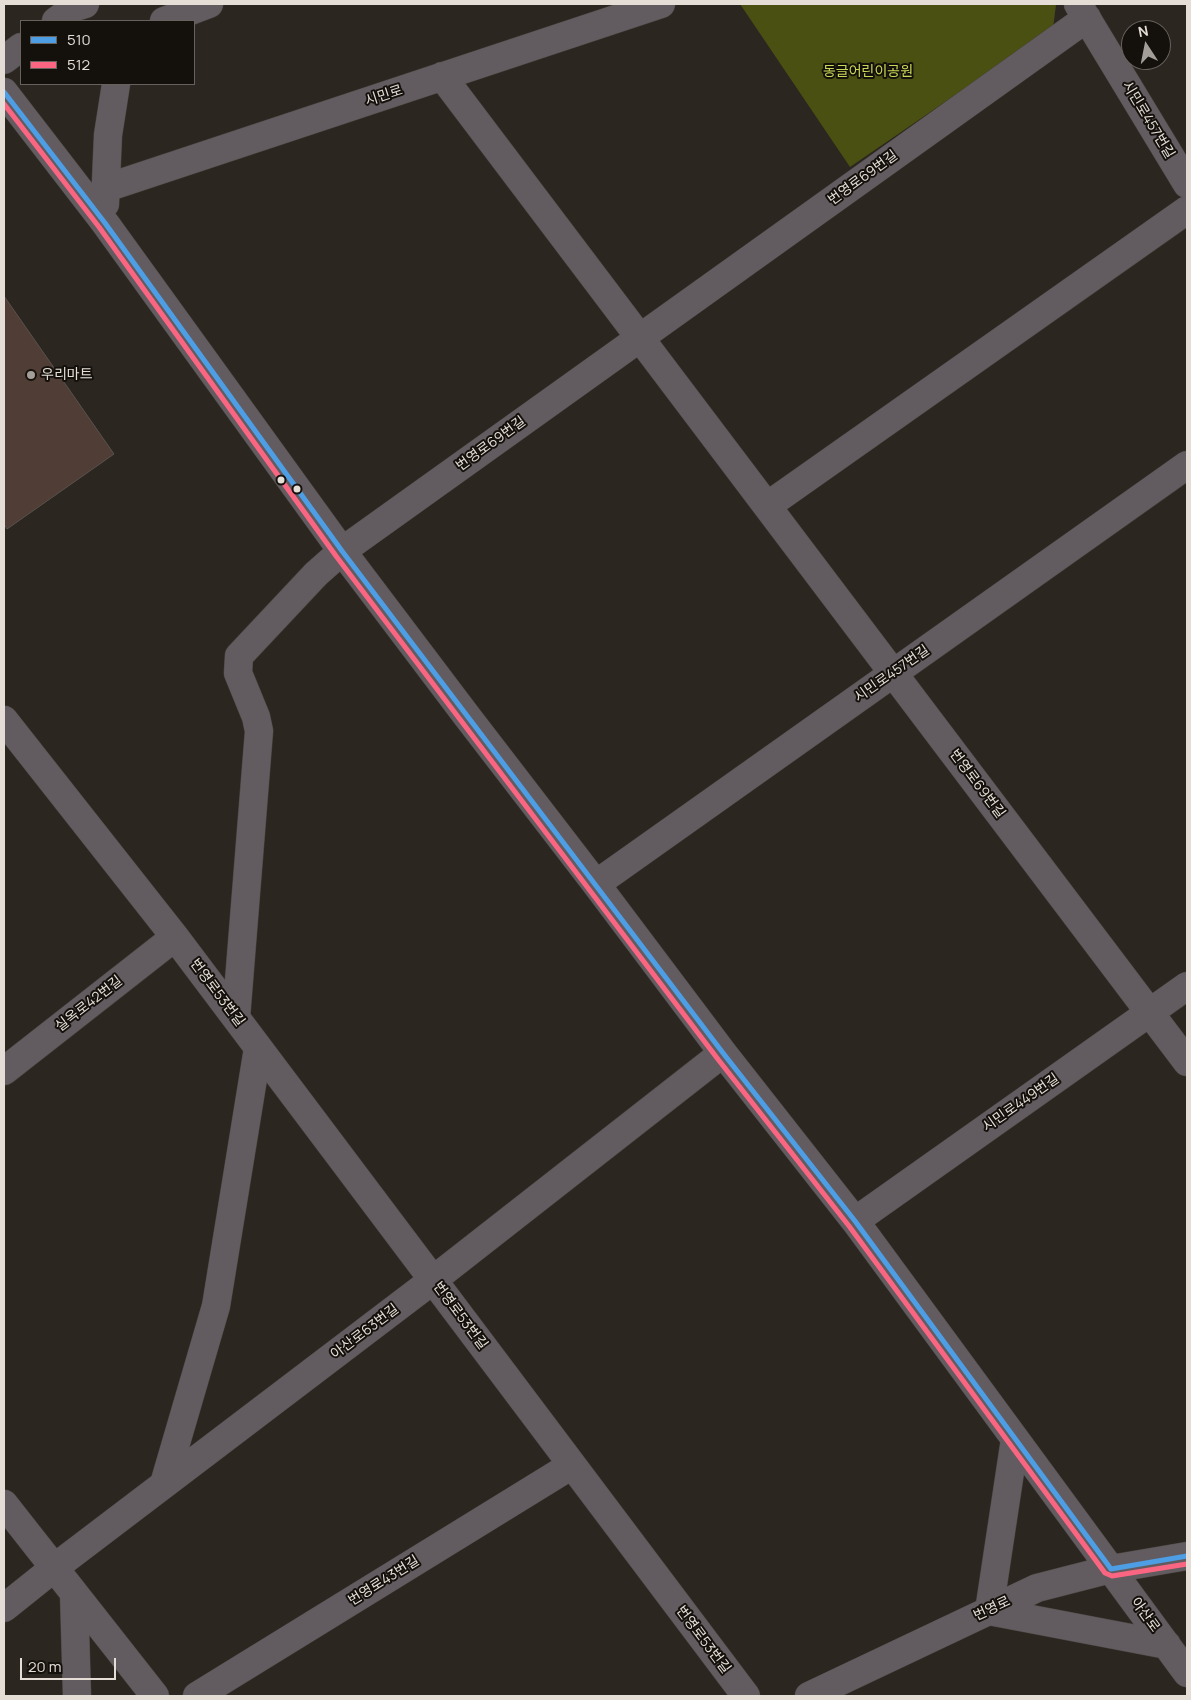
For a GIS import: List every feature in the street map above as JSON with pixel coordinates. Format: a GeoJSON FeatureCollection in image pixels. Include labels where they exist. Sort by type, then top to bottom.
{"type":"FeatureCollection","features":[{"type":"Feature","properties":{"kind":"street"},"geometry":{"type":"LineString","coordinates":[[57,20],[75,8],[85,4]]}},
{"type":"Feature","properties":{"kind":"street"},"geometry":{"type":"LineString","coordinates":[[167,20],[209,4]]}},
{"type":"Feature","properties":{"kind":"street","name":"시민로"},"geometry":{"type":"LineString","coordinates":[[106,188],[661,4]]}},
{"type":"Feature","properties":{"kind":"street","name":"번영로69번길"},"geometry":{"type":"LineString","coordinates":[[236,1018],[259,730],[238,673],[239,656],[316,574],[342,551],[640,338],[1082,11]]}},
{"type":"Feature","properties":{"kind":"street","name":"시민로457번길"},"geometry":{"type":"LineString","coordinates":[[1082,11],[1187,184]]}},
{"type":"Feature","properties":{"kind":"street"},"geometry":{"type":"LineString","coordinates":[[4,60],[20,48]]}},
{"type":"Feature","properties":{"kind":"street"},"geometry":{"type":"LineString","coordinates":[[4,68],[20,64]]}},
{"type":"Feature","properties":{"kind":"street","name":"번영로69번길"},"geometry":{"type":"LineString","coordinates":[[442,76],[1187,1062]]}},
{"type":"Feature","properties":{"kind":"street"},"geometry":{"type":"LineString","coordinates":[[105,223],[108,136],[116,85]]}},
{"type":"Feature","properties":{"kind":"street","name":"아산로"},"geometry":{"type":"LineString","coordinates":[[4,92],[105,223],[342,551],[724,1053],[855,1221],[1187,1673]]}},
{"type":"Feature","properties":{"kind":"street"},"geometry":{"type":"LineString","coordinates":[[767,506],[1187,210]]}},
{"type":"Feature","properties":{"kind":"street","name":"시민로457번길"},"geometry":{"type":"LineString","coordinates":[[596,884],[1187,465]]}},
{"type":"Feature","properties":{"kind":"street","name":"번영로53번길"},"geometry":{"type":"LineString","coordinates":[[4,720],[175,937],[746,1696]]}},
{"type":"Feature","properties":{"kind":"street","name":"실옥로42번길"},"geometry":{"type":"LineString","coordinates":[[4,1071],[175,937]]}},
{"type":"Feature","properties":{"kind":"street","name":"시민로449번길"},"geometry":{"type":"LineString","coordinates":[[855,1221],[1187,986]]}},
{"type":"Feature","properties":{"kind":"street"},"geometry":{"type":"LineString","coordinates":[[164,1484],[216,1306],[258,1048]]}},
{"type":"Feature","properties":{"kind":"street","name":"아산로63번길"},"geometry":{"type":"LineString","coordinates":[[4,1608],[433,1280],[724,1053]]}},
{"type":"Feature","properties":{"kind":"street"},"geometry":{"type":"LineString","coordinates":[[1015,1439],[989,1611],[1167,1645]]}},
{"type":"Feature","properties":{"kind":"street","name":"번영로43번길"},"geometry":{"type":"LineString","coordinates":[[196,1696],[572,1465]]}},
{"type":"Feature","properties":{"kind":"street"},"geometry":{"type":"LineString","coordinates":[[4,1504],[155,1696]]}},
{"type":"Feature","properties":{"kind":"street","name":"번영로"},"geometry":{"type":"LineString","coordinates":[[809,1696],[1037,1588],[1111,1569],[1187,1556]]}},
{"type":"Feature","properties":{"kind":"street"},"geometry":{"type":"LineString","coordinates":[[74,1594],[78,1696]]}},
{"type":"Feature","properties":{"kind":"green space","name":"동글어린이공원"},"geometry":{"type":"Polygon","coordinates":[[[740,4],[1056,5],[1053,28],[850,167],[740,4]]]}},
{"type":"Feature","properties":{"kind":"building","name":"우리마트"},"geometry":{"type":"Polygon","coordinates":[[[4,296],[114,454],[7,529],[4,524],[4,296]]]}},
{"type":"Feature","properties":{"kind":"transit line","name":"510"},"geometry":{"type":"LineString","coordinates":[[4,92],[105,223],[342,551],[723,1053],[855,1221],[1111,1569],[1187,1556]]}},
{"type":"Feature","properties":{"kind":"transit line","name":"512"},"geometry":{"type":"LineString","coordinates":[[4,104],[99,227],[336,556],[717,1058],[849,1226],[1105,1573],[1112,1576],[1187,1564]]}},
{"type":"Feature","properties":{"kind":"place","name":"우리마트"},"geometry":{"type":"Point","coordinates":[31,375]}}]}
